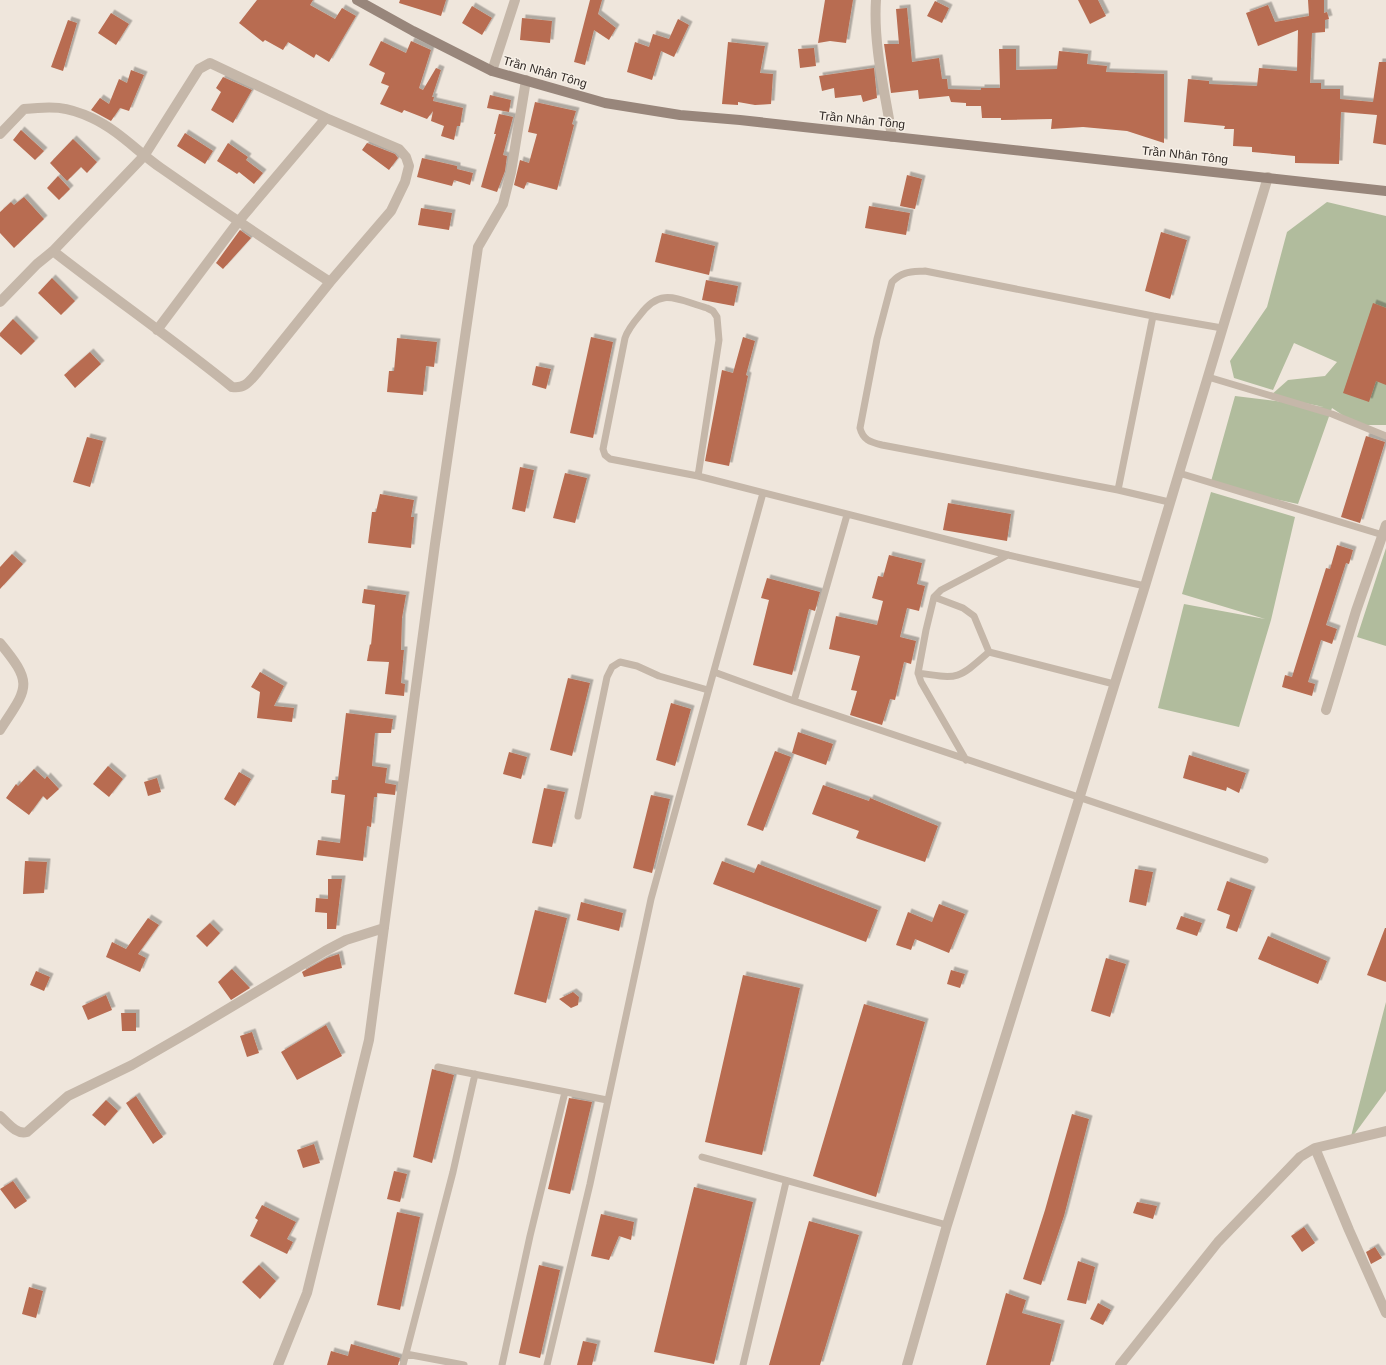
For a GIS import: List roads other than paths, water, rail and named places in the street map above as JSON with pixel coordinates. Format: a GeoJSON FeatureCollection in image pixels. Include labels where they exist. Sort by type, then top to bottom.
{"type":"FeatureCollection","features":[{"type":"Feature","properties":{"kind":"street","name":"Trần Nhân Tông"},"geometry":{"type":"LineString","coordinates":[[357,0],[413,31],[492,71],[605,103],[680,115],[892,136],[1386,191]]}},
{"type":"Feature","properties":{"kind":"street"},"geometry":{"type":"LineString","coordinates":[[492,71],[515,0]]}},
{"type":"Feature","properties":{"kind":"street"},"geometry":{"type":"LineString","coordinates":[[876,0],[875,14],[881,69],[892,136]]}},
{"type":"Feature","properties":{"kind":"street"},"geometry":{"type":"LineString","coordinates":[[0,302],[53,251],[144,156],[199,69],[210,63],[326,118],[399,150],[406,157],[408,166],[404,182],[391,211],[330,282],[292,332],[256,374],[246,384],[239,388],[232,387],[185,349],[157,330],[53,251]]}},
{"type":"Feature","properties":{"kind":"street"},"geometry":{"type":"LineString","coordinates":[[278,1365],[307,1293],[369,1040],[434,544],[478,247],[490,222],[503,204],[511,172],[526,80]]}},
{"type":"Feature","properties":{"kind":"street"},"geometry":{"type":"LineString","coordinates":[[0,134],[24,109],[54,106],[93,119],[126,140],[144,156],[238,222],[330,282]]}},
{"type":"Feature","properties":{"kind":"street"},"geometry":{"type":"LineString","coordinates":[[157,330],[238,222],[326,118]]}},
{"type":"Feature","properties":{"kind":"street"},"geometry":{"type":"LineString","coordinates":[[907,1365],[947,1225],[1145,586],[1169,502],[1179,474],[1268,177]]}},
{"type":"Feature","properties":{"kind":"street"},"geometry":{"type":"LineString","coordinates":[[1326,710],[1356,611],[1386,525]]}},
{"type":"Feature","properties":{"kind":"street"},"geometry":{"type":"LineString","coordinates":[[0,643],[20,670],[24,682],[22,696],[0,730]]}},
{"type":"Feature","properties":{"kind":"street"},"geometry":{"type":"LineString","coordinates":[[0,1116],[17,1131],[22,1133],[27,1132],[68,1096],[132,1065],[325,951],[355,937],[384,928]]}},
{"type":"Feature","properties":{"kind":"street"},"geometry":{"type":"LineString","coordinates":[[1120,1365],[1218,1242],[1300,1157],[1315,1148],[1386,1131]]}},
{"type":"Feature","properties":{"kind":"street"},"geometry":{"type":"LineString","coordinates":[[1315,1148],[1386,1313]]}},
{"type":"Feature","properties":{"kind":"lane"},"geometry":{"type":"LineString","coordinates":[[1169,502],[1118,490],[867,441],[862,436],[860,428],[877,339],[892,282],[898,276],[906,272],[924,271],[1222,328]]}},
{"type":"Feature","properties":{"kind":"lane"},"geometry":{"type":"LineString","coordinates":[[698,476],[719,340],[717,317],[713,311],[701,306],[667,297],[655,299],[647,305],[628,331],[603,449],[605,455],[610,459],[698,476],[1008,555],[1145,586]]}},
{"type":"Feature","properties":{"kind":"lane"},"geometry":{"type":"LineString","coordinates":[[1118,490],[1153,316]]}},
{"type":"Feature","properties":{"kind":"lane"},"geometry":{"type":"LineString","coordinates":[[1208,377],[1332,414],[1386,436]]}},
{"type":"Feature","properties":{"kind":"lane"},"geometry":{"type":"LineString","coordinates":[[1179,474],[1383,535]]}},
{"type":"Feature","properties":{"kind":"lane"},"geometry":{"type":"LineString","coordinates":[[547,1365],[590,1184],[651,899],[763,493]]}},
{"type":"Feature","properties":{"kind":"lane"},"geometry":{"type":"LineString","coordinates":[[794,701],[848,515]]}},
{"type":"Feature","properties":{"kind":"lane"},"geometry":{"type":"LineString","coordinates":[[966,760],[921,682],[918,673],[934,597],[941,590],[1008,555]]}},
{"type":"Feature","properties":{"kind":"lane"},"geometry":{"type":"LineString","coordinates":[[934,597],[963,608],[974,616],[988,652]]}},
{"type":"Feature","properties":{"kind":"lane"},"geometry":{"type":"LineString","coordinates":[[988,652],[1114,684]]}},
{"type":"Feature","properties":{"kind":"lane"},"geometry":{"type":"LineString","coordinates":[[918,673],[956,677],[967,672],[988,652]]}},
{"type":"Feature","properties":{"kind":"lane"},"geometry":{"type":"LineString","coordinates":[[578,816],[607,677],[612,667],[620,662],[637,666],[659,676],[708,690]]}},
{"type":"Feature","properties":{"kind":"lane"},"geometry":{"type":"LineString","coordinates":[[714,672],[966,760],[1266,860]]}},
{"type":"Feature","properties":{"kind":"lane"},"geometry":{"type":"LineString","coordinates":[[438,1066],[607,1100]]}},
{"type":"Feature","properties":{"kind":"lane"},"geometry":{"type":"LineString","coordinates":[[404,1365],[453,1172],[475,1074]]}},
{"type":"Feature","properties":{"kind":"lane"},"geometry":{"type":"LineString","coordinates":[[502,1365],[530,1236],[565,1092]]}},
{"type":"Feature","properties":{"kind":"lane"},"geometry":{"type":"LineString","coordinates":[[702,1157],[786,1182],[947,1225]]}},
{"type":"Feature","properties":{"kind":"lane"},"geometry":{"type":"LineString","coordinates":[[743,1365],[786,1182]]}},
{"type":"Feature","properties":{"kind":"lane"},"geometry":{"type":"LineString","coordinates":[[406,1354],[464,1365]]}}]}
